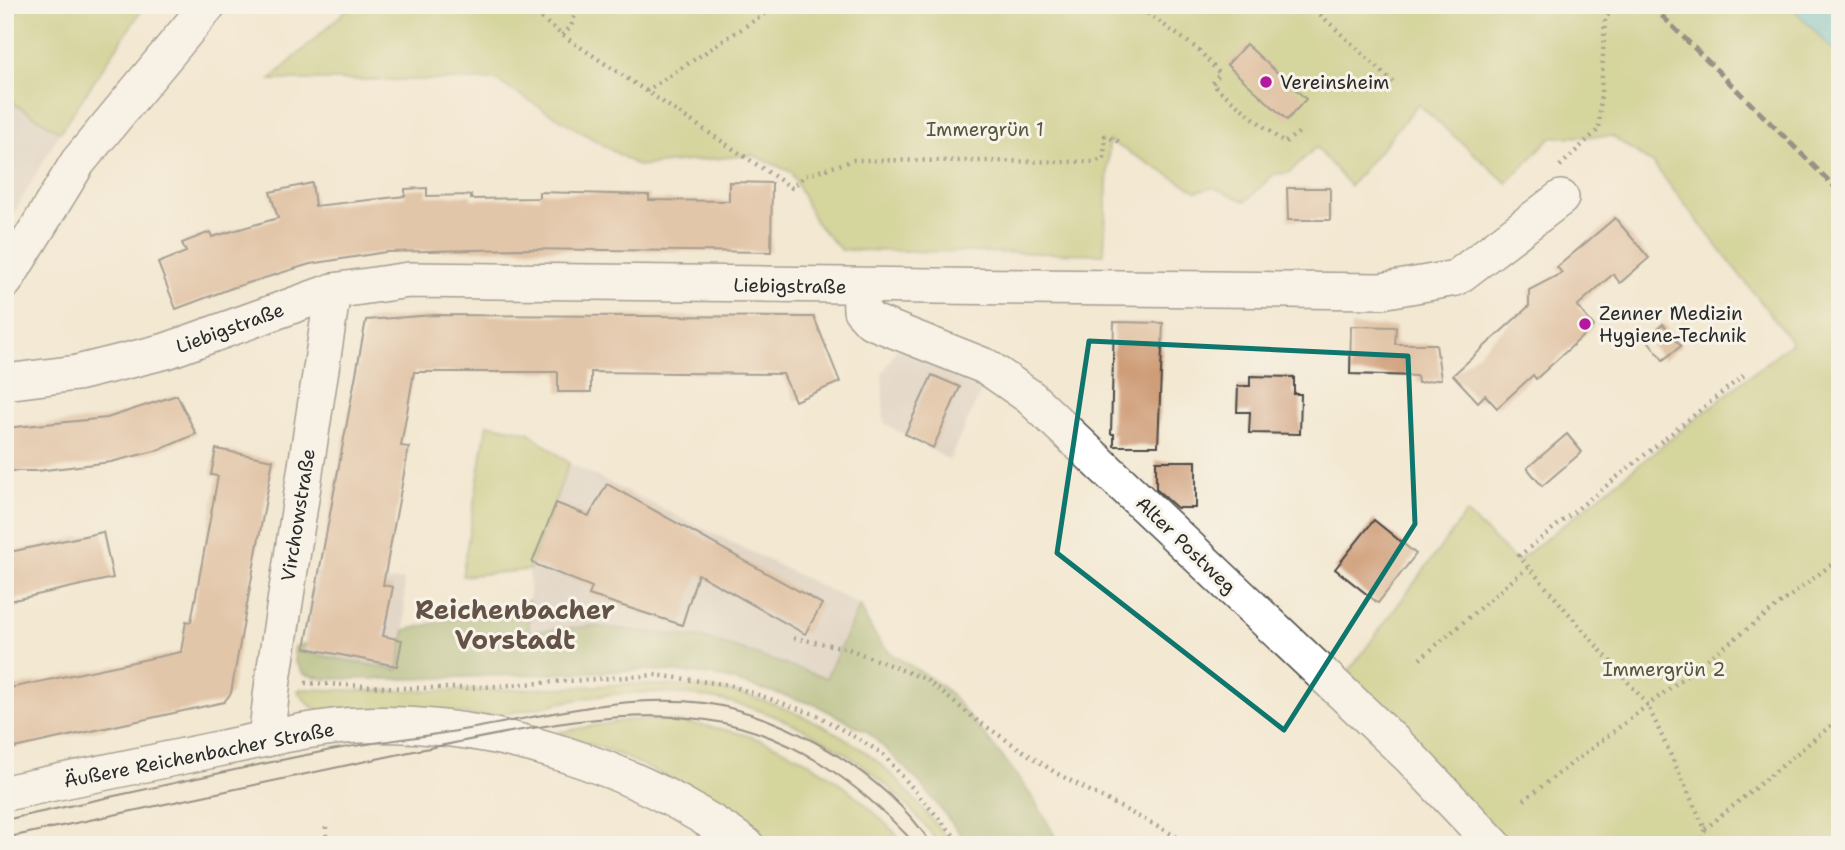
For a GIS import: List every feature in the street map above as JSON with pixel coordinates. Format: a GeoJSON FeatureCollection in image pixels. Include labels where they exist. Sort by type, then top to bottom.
{"type":"FeatureCollection","features":[{"type":"Feature","properties":{"kind":"street"},"geometry":{"type":"LineString","coordinates":[[5,281],[78,162],[208,5]]}},
{"type":"Feature","properties":{"kind":"street","name":"Liebigstraße"},"geometry":{"type":"LineString","coordinates":[[5,382],[77,373],[166,351],[333,291],[409,280],[860,287],[1381,290],[1456,278],[1561,198]]}},
{"type":"Feature","properties":{"kind":"street","name":"Alter Postweg"},"geometry":{"type":"LineString","coordinates":[[860,287],[861,310],[871,321],[987,367],[1030,397],[1409,756],[1494,845]]}},
{"type":"Feature","properties":{"kind":"street","name":"Virchowstraße"},"geometry":{"type":"LineString","coordinates":[[267,739],[273,680],[333,291]]}},
{"type":"Feature","properties":{"kind":"street","name":"Äußere Reichenbacher Straße"},"geometry":{"type":"LineString","coordinates":[[5,793],[267,739],[357,725],[494,736],[566,754],[641,783],[708,818],[746,845]]}},
{"type":"Feature","properties":{"kind":"path"},"geometry":{"type":"LineString","coordinates":[[525,5],[562,35],[792,188],[804,176],[854,160],[1094,162],[1104,158],[1105,136],[1123,143]]}},
{"type":"Feature","properties":{"kind":"path"},"geometry":{"type":"LineString","coordinates":[[562,35],[571,27],[578,5]]}},
{"type":"Feature","properties":{"kind":"path"},"geometry":{"type":"LineString","coordinates":[[646,91],[778,5]]}},
{"type":"Feature","properties":{"kind":"path"},"geometry":{"type":"LineString","coordinates":[[1136,5],[1199,50],[1220,74],[1212,84],[1284,143],[1301,131]]}},
{"type":"Feature","properties":{"kind":"path"},"geometry":{"type":"LineString","coordinates":[[1310,5],[1393,82]]}},
{"type":"Feature","properties":{"kind":"path"},"geometry":{"type":"LineString","coordinates":[[1561,198],[1549,176],[1599,129],[1605,18],[1618,5]]}},
{"type":"Feature","properties":{"kind":"path"},"geometry":{"type":"LineString","coordinates":[[1705,829],[1647,704],[1519,556],[1744,375]]}},
{"type":"Feature","properties":{"kind":"path"},"geometry":{"type":"LineString","coordinates":[[1524,800],[1840,558]]}},
{"type":"Feature","properties":{"kind":"path"},"geometry":{"type":"LineString","coordinates":[[1420,659],[1528,567]]}},
{"type":"Feature","properties":{"kind":"path"},"geometry":{"type":"LineString","coordinates":[[794,638],[846,648],[925,679],[975,719],[1056,773],[1192,845]]}},
{"type":"Feature","properties":{"kind":"path"},"geometry":{"type":"LineString","coordinates":[[273,680],[404,688],[467,688],[656,675],[729,685],[817,715],[883,753],[961,845]]}},
{"type":"Feature","properties":{"kind":"path"},"geometry":{"type":"LineString","coordinates":[[1699,845],[1705,829],[1840,718]]}},
{"type":"Feature","properties":{"kind":"path"},"geometry":{"type":"LineString","coordinates":[[326,827],[327,845]]}},
{"type":"Feature","properties":{"kind":"highlighted area"},"geometry":{"type":"Polygon","coordinates":[[[1089,341],[1408,356],[1415,524],[1284,730],[1057,553],[1089,341]]]}},
{"type":"Feature","properties":{"kind":"shaded area"},"geometry":{"type":"Polygon","coordinates":[[[5,98],[60,132],[5,229],[5,98]]]}},
{"type":"Feature","properties":{"kind":"shaded area"},"geometry":{"type":"Polygon","coordinates":[[[913,349],[983,388],[949,460],[884,423],[882,374],[896,350],[913,349]]]}},
{"type":"Feature","properties":{"kind":"shaded area"},"geometry":{"type":"Polygon","coordinates":[[[569,463],[860,605],[827,678],[705,638],[591,626],[529,632],[529,570],[569,463]]]}},
{"type":"Feature","properties":{"kind":"shaded area"},"geometry":{"type":"Polygon","coordinates":[[[314,571],[377,582],[404,580],[405,630],[398,670],[303,652],[314,571]]]}},
{"type":"Feature","properties":{"kind":"green space"},"geometry":{"type":"Polygon","coordinates":[[[5,5],[145,5],[60,132],[5,98],[5,5]]]}},
{"type":"Feature","properties":{"kind":"green space"},"geometry":{"type":"Polygon","coordinates":[[[352,5],[1790,5],[1840,57],[1840,845],[1511,845],[1341,682],[1466,513],[1517,562],[1792,342],[1654,165],[1612,136],[1551,137],[1507,183],[1418,104],[1350,186],[1316,147],[1289,173],[1274,174],[1246,201],[1212,187],[1197,191],[1109,141],[1104,254],[841,250],[815,222],[791,172],[753,155],[638,166],[495,80],[270,80],[352,5]]]}},
{"type":"Feature","properties":{"kind":"green space"},"geometry":{"type":"Polygon","coordinates":[[[487,424],[528,432],[569,463],[529,570],[462,576],[487,424]]]}},
{"type":"Feature","properties":{"kind":"green space"},"geometry":{"type":"Polygon","coordinates":[[[529,601],[529,632],[591,626],[705,638],[826,678],[860,605],[877,639],[886,649],[930,678],[956,700],[1020,780],[1059,845],[969,845],[921,784],[868,732],[816,705],[714,675],[649,670],[410,679],[325,679],[304,674],[295,662],[294,647],[304,644],[303,652],[398,670],[405,630],[529,601]]]}},
{"type":"Feature","properties":{"kind":"green space"},"geometry":{"type":"Polygon","coordinates":[[[630,684],[686,686],[729,692],[806,717],[854,744],[875,760],[901,784],[953,845],[940,845],[911,810],[879,779],[843,752],[805,730],[764,712],[721,700],[677,694],[631,693],[485,716],[424,709],[321,711],[305,701],[298,691],[465,691],[630,684]]]}},
{"type":"Feature","properties":{"kind":"green space"},"geometry":{"type":"Polygon","coordinates":[[[628,720],[712,727],[782,748],[814,765],[845,787],[906,845],[776,845],[695,790],[625,757],[558,732],[628,720]]]}},
{"type":"Feature","properties":{"kind":"water"},"geometry":{"type":"Polygon","coordinates":[[[1790,5],[1840,5],[1840,57],[1790,5]]]}},
{"type":"Feature","properties":{"kind":"building","name":"Vereinsheim"},"geometry":{"type":"Polygon","coordinates":[[[1246,44],[1306,99],[1287,120],[1227,65],[1246,44]]]}},
{"type":"Feature","properties":{"kind":"building"},"geometry":{"type":"Polygon","coordinates":[[[729,182],[772,183],[771,252],[518,249],[386,252],[310,264],[176,309],[158,263],[186,252],[182,243],[210,232],[212,237],[278,218],[270,192],[312,183],[315,206],[405,196],[405,189],[427,188],[427,196],[471,195],[471,199],[539,198],[539,192],[649,195],[649,200],[729,201],[729,182]]]}},
{"type":"Feature","properties":{"kind":"building"},"geometry":{"type":"Polygon","coordinates":[[[1287,188],[1330,188],[1330,220],[1288,220],[1287,188]]]}},
{"type":"Feature","properties":{"kind":"building"},"geometry":{"type":"Polygon","coordinates":[[[1615,218],[1649,258],[1620,283],[1613,274],[1577,306],[1594,326],[1536,379],[1533,375],[1497,408],[1485,395],[1478,402],[1453,375],[1529,306],[1529,290],[1562,273],[1557,267],[1615,218]]]}},
{"type":"Feature","properties":{"kind":"building"},"geometry":{"type":"Polygon","coordinates":[[[434,315],[814,317],[840,382],[795,401],[783,374],[591,372],[591,392],[558,392],[558,372],[414,372],[401,446],[409,447],[383,585],[393,587],[383,636],[402,640],[397,666],[305,648],[366,320],[434,315]]]}},
{"type":"Feature","properties":{"kind":"building"},"geometry":{"type":"Polygon","coordinates":[[[1114,322],[1163,323],[1158,446],[1114,446],[1114,434],[1111,434],[1114,322]]]}},
{"type":"Feature","properties":{"kind":"building"},"geometry":{"type":"Polygon","coordinates":[[[1663,324],[1681,346],[1663,360],[1646,338],[1663,324]]]}},
{"type":"Feature","properties":{"kind":"building"},"geometry":{"type":"Polygon","coordinates":[[[1351,326],[1396,327],[1395,344],[1436,344],[1441,379],[1418,383],[1417,376],[1350,374],[1351,326]]]}},
{"type":"Feature","properties":{"kind":"building"},"geometry":{"type":"Polygon","coordinates":[[[932,375],[960,387],[933,448],[905,434],[932,375]]]}},
{"type":"Feature","properties":{"kind":"building"},"geometry":{"type":"Polygon","coordinates":[[[1250,376],[1294,377],[1294,394],[1301,394],[1300,434],[1249,433],[1250,412],[1237,412],[1238,386],[1250,386],[1250,376]]]}},
{"type":"Feature","properties":{"kind":"building"},"geometry":{"type":"Polygon","coordinates":[[[177,395],[196,434],[159,450],[111,462],[37,471],[5,471],[5,428],[107,418],[177,395]]]}},
{"type":"Feature","properties":{"kind":"building"},"geometry":{"type":"Polygon","coordinates":[[[1567,434],[1582,452],[1542,486],[1527,468],[1567,434]]]}},
{"type":"Feature","properties":{"kind":"building"},"geometry":{"type":"Polygon","coordinates":[[[216,449],[273,460],[231,693],[224,702],[5,750],[5,689],[181,652],[186,621],[191,622],[218,476],[211,475],[216,449]]]}},
{"type":"Feature","properties":{"kind":"building"},"geometry":{"type":"Polygon","coordinates":[[[1156,461],[1196,461],[1196,508],[1177,508],[1156,489],[1156,461]]]}},
{"type":"Feature","properties":{"kind":"building"},"geometry":{"type":"Polygon","coordinates":[[[607,484],[822,604],[805,634],[698,574],[682,625],[589,595],[592,587],[532,563],[556,503],[589,516],[607,484]]]}},
{"type":"Feature","properties":{"kind":"building"},"geometry":{"type":"Polygon","coordinates":[[[1374,520],[1416,554],[1378,603],[1335,569],[1374,520]]]}},
{"type":"Feature","properties":{"kind":"building"},"geometry":{"type":"Polygon","coordinates":[[[103,532],[113,578],[5,602],[5,553],[103,532]]]}},
{"type":"Feature","properties":{"kind":"tram line"},"geometry":{"type":"LineString","coordinates":[[5,820],[343,748],[583,708],[644,701],[674,701],[735,709],[800,734],[862,772],[913,819],[932,845]]}},
{"type":"Feature","properties":{"kind":"tram line"},"geometry":{"type":"LineString","coordinates":[[5,838],[523,730],[634,716],[707,720],[768,736],[823,764],[848,782],[916,845]]}},
{"type":"Feature","properties":{"kind":"railway"},"geometry":{"type":"LineString","coordinates":[[1651,5],[1840,192]]}},
{"type":"Feature","properties":{"kind":"place","name":"Vereinsheim"},"geometry":{"type":"Point","coordinates":[1266,82]}},
{"type":"Feature","properties":{"kind":"place","name":"Zenner Medizin Hygiene-Technik"},"geometry":{"type":"Point","coordinates":[1585,324]}},
{"type":"Feature","properties":{"kind":"district","name":"Reichenbacher Vorstadt"},"geometry":{"type":"Point","coordinates":[515,624]}},
{"type":"Feature","properties":{"kind":"park label","name":"Immergrün 1"},"geometry":{"type":"Point","coordinates":[985,129]}},
{"type":"Feature","properties":{"kind":"park label","name":"Immergrün 2"},"geometry":{"type":"Point","coordinates":[1664,669]}}]}
